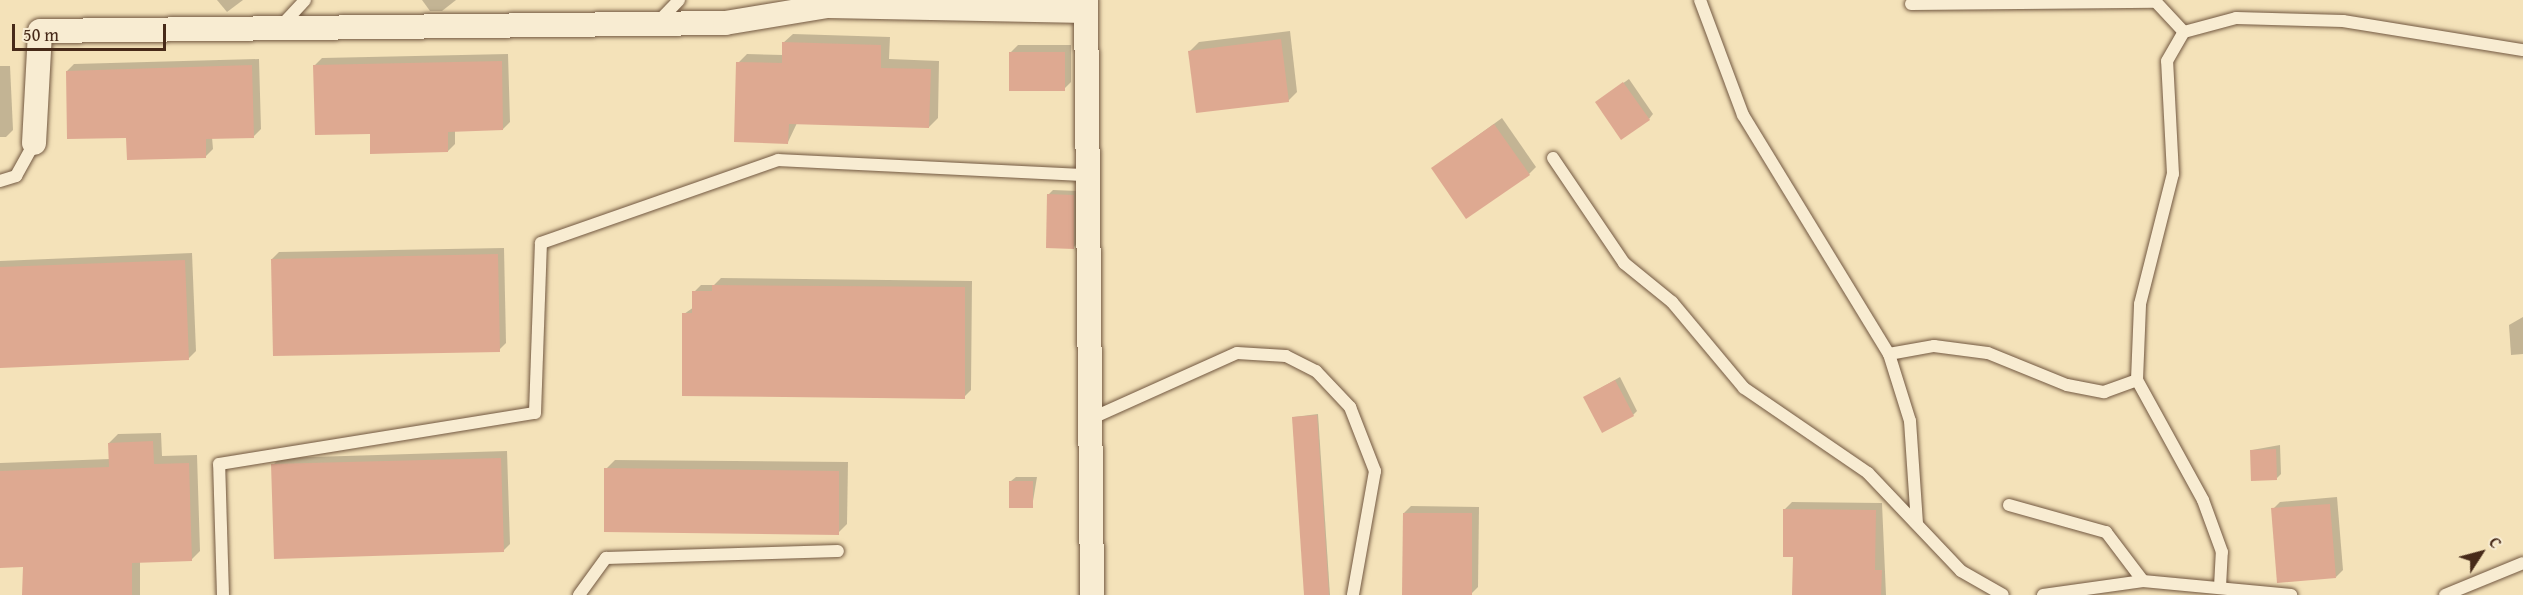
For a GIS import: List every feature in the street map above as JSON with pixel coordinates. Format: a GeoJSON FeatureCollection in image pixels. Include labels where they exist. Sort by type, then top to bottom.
{"type":"FeatureCollection","features":[{"type":"Feature","properties":{"kind":"street"},"geometry":{"type":"LineString","coordinates":[[34,143],[40,31],[656,25],[725,23],[828,6],[1086,5],[1092,595]]}},
{"type":"Feature","properties":{"kind":"lane"},"geometry":{"type":"LineString","coordinates":[[278,29],[305,0]]}},
{"type":"Feature","properties":{"kind":"lane"},"geometry":{"type":"LineString","coordinates":[[656,25],[679,0]]}},
{"type":"Feature","properties":{"kind":"lane"},"geometry":{"type":"LineString","coordinates":[[1700,0],[1743,116],[1889,354],[1910,421],[1917,524]]}},
{"type":"Feature","properties":{"kind":"lane"},"geometry":{"type":"LineString","coordinates":[[1911,4],[2156,2],[2184,32]]}},
{"type":"Feature","properties":{"kind":"lane"},"geometry":{"type":"LineString","coordinates":[[2220,587],[2222,552],[2203,500],[2137,380],[2140,304],[2173,174],[2167,61],[2184,32],[2236,18],[2343,21],[2523,50]]}},
{"type":"Feature","properties":{"kind":"lane"},"geometry":{"type":"LineString","coordinates":[[0,181],[16,176],[34,143]]}},
{"type":"Feature","properties":{"kind":"lane"},"geometry":{"type":"LineString","coordinates":[[1553,158],[1624,263],[1672,302],[1744,388],[1868,473],[1961,571],[2003,595]]}},
{"type":"Feature","properties":{"kind":"lane"},"geometry":{"type":"LineString","coordinates":[[223,595],[219,464],[535,413],[541,243],[778,160],[1087,175]]}},
{"type":"Feature","properties":{"kind":"lane"},"geometry":{"type":"LineString","coordinates":[[1889,354],[1934,346],[1988,353],[2067,385],[2104,393],[2137,380]]}},
{"type":"Feature","properties":{"kind":"lane"},"geometry":{"type":"LineString","coordinates":[[1090,418],[1237,353],[1286,356],[1316,371],[1350,407],[1376,471],[1353,595]]}},
{"type":"Feature","properties":{"kind":"lane"},"geometry":{"type":"LineString","coordinates":[[2009,505],[2106,532],[2143,581]]}},
{"type":"Feature","properties":{"kind":"lane"},"geometry":{"type":"LineString","coordinates":[[579,595],[606,558],[838,550]]}},
{"type":"Feature","properties":{"kind":"lane"},"geometry":{"type":"LineString","coordinates":[[2445,595],[2523,563]]}},
{"type":"Feature","properties":{"kind":"lane"},"geometry":{"type":"LineString","coordinates":[[2043,595],[2143,581],[2291,595]]}},
{"type":"Feature","properties":{"kind":"building"},"geometry":{"type":"Polygon","coordinates":[[[1281,39],[1289,102],[1196,113],[1188,51],[1281,39]]]}},
{"type":"Feature","properties":{"kind":"building"},"geometry":{"type":"Polygon","coordinates":[[[782,42],[881,45],[881,68],[931,69],[929,128],[789,124],[788,144],[734,142],[736,62],[782,63],[782,42]]]}},
{"type":"Feature","properties":{"kind":"building"},"geometry":{"type":"Polygon","coordinates":[[[1009,52],[1065,52],[1065,91],[1009,91],[1009,52]]]}},
{"type":"Feature","properties":{"kind":"building"},"geometry":{"type":"Polygon","coordinates":[[[502,61],[503,130],[448,132],[448,152],[370,154],[370,134],[315,135],[313,65],[502,61]]]}},
{"type":"Feature","properties":{"kind":"building"},"geometry":{"type":"Polygon","coordinates":[[[252,65],[254,138],[206,139],[206,158],[127,160],[126,138],[67,139],[66,71],[252,65]]]}},
{"type":"Feature","properties":{"kind":"building"},"geometry":{"type":"Polygon","coordinates":[[[1623,82],[1650,120],[1621,140],[1595,102],[1623,82]]]}},
{"type":"Feature","properties":{"kind":"building"},"geometry":{"type":"Polygon","coordinates":[[[1494,124],[1530,175],[1466,219],[1431,168],[1494,124]]]}},
{"type":"Feature","properties":{"kind":"building"},"geometry":{"type":"Polygon","coordinates":[[[1047,194],[1074,195],[1074,249],[1046,248],[1047,194]]]}},
{"type":"Feature","properties":{"kind":"building"},"geometry":{"type":"Polygon","coordinates":[[[498,254],[500,352],[273,356],[271,259],[498,254]]]}},
{"type":"Feature","properties":{"kind":"building"},"geometry":{"type":"Polygon","coordinates":[[[185,260],[189,360],[0,368],[0,267],[185,260]]]}},
{"type":"Feature","properties":{"kind":"building"},"geometry":{"type":"Polygon","coordinates":[[[712,285],[965,287],[965,399],[682,396],[682,313],[692,313],[692,291],[712,291],[712,285]]]}},
{"type":"Feature","properties":{"kind":"building"},"geometry":{"type":"Polygon","coordinates":[[[1615,380],[1634,416],[1602,433],[1583,397],[1615,380]]]}},
{"type":"Feature","properties":{"kind":"building"},"geometry":{"type":"Polygon","coordinates":[[[1317,415],[1329,595],[1304,595],[1292,417],[1317,415]]]}},
{"type":"Feature","properties":{"kind":"building"},"geometry":{"type":"Polygon","coordinates":[[[153,441],[154,464],[189,463],[192,561],[132,563],[132,595],[22,595],[23,567],[0,568],[0,471],[109,467],[108,443],[153,441]]]}},
{"type":"Feature","properties":{"kind":"building"},"geometry":{"type":"Polygon","coordinates":[[[2276,449],[2277,480],[2251,481],[2250,450],[2276,449]]]}},
{"type":"Feature","properties":{"kind":"building"},"geometry":{"type":"Polygon","coordinates":[[[501,458],[504,552],[274,559],[271,464],[501,458]]]}},
{"type":"Feature","properties":{"kind":"building"},"geometry":{"type":"Polygon","coordinates":[[[604,468],[839,471],[839,535],[604,532],[604,468]]]}},
{"type":"Feature","properties":{"kind":"building"},"geometry":{"type":"Polygon","coordinates":[[[1009,481],[1033,481],[1033,508],[1009,508],[1009,481]]]}},
{"type":"Feature","properties":{"kind":"building"},"geometry":{"type":"Polygon","coordinates":[[[2330,504],[2336,578],[2277,583],[2271,508],[2330,504]]]}},
{"type":"Feature","properties":{"kind":"building"},"geometry":{"type":"Polygon","coordinates":[[[1783,509],[1876,510],[1875,570],[1882,570],[1881,595],[1792,595],[1793,557],[1783,557],[1783,509]]]}},
{"type":"Feature","properties":{"kind":"building"},"geometry":{"type":"Polygon","coordinates":[[[1403,513],[1472,513],[1472,595],[1402,595],[1403,513]]]}}]}
